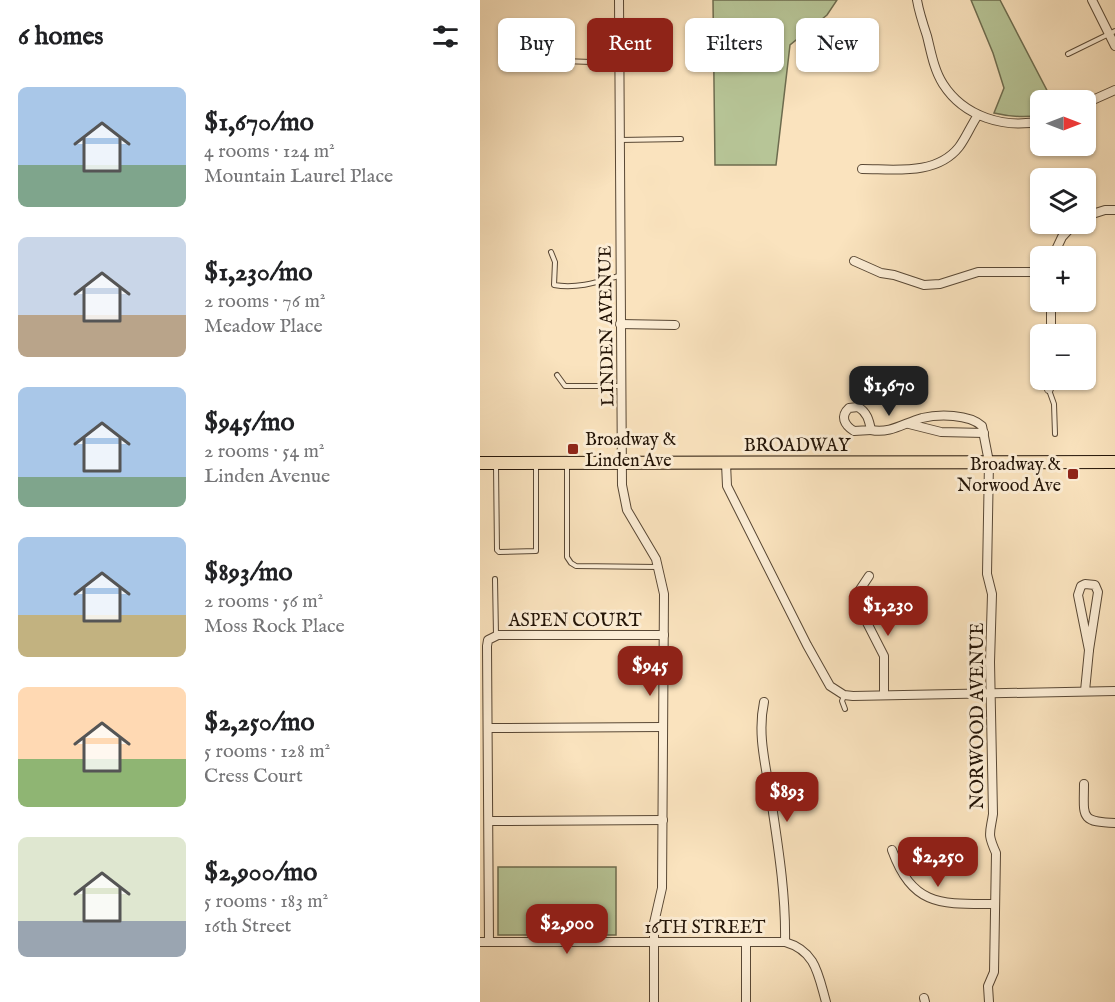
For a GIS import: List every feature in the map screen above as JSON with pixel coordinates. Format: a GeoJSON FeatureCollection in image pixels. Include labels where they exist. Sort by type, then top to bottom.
{"type":"FeatureCollection","features":[{"type":"Feature","properties":{"kind":"main road","name":"BROADWAY"},"geometry":{"type":"LineString","coordinates":[[480,463],[1115,462]]}},
{"type":"Feature","properties":{"kind":"street","name":"LINDEN AVENUE"},"geometry":{"type":"LineString","coordinates":[[620,0],[620,18]]}},
{"type":"Feature","properties":{"kind":"street"},"geometry":{"type":"LineString","coordinates":[[917,0],[936,71],[943,84],[963,106],[994,121],[1030,122]]}},
{"type":"Feature","properties":{"kind":"street"},"geometry":{"type":"LineString","coordinates":[[1092,0],[1112,33],[1115,46]]}},
{"type":"Feature","properties":{"kind":"street","name":"LINDEN AVENUE"},"geometry":{"type":"LineString","coordinates":[[619,72],[622,485],[627,510],[659,567],[664,594],[662,888],[654,923],[654,1002]]}},
{"type":"Feature","properties":{"kind":"street"},"geometry":{"type":"LineString","coordinates":[[1096,99],[1115,90]]}},
{"type":"Feature","properties":{"kind":"street"},"geometry":{"type":"LineString","coordinates":[[862,169],[912,169],[936,165],[959,147],[978,115]]}},
{"type":"Feature","properties":{"kind":"street"},"geometry":{"type":"LineString","coordinates":[[1096,213],[1115,210]]}},
{"type":"Feature","properties":{"kind":"street"},"geometry":{"type":"LineString","coordinates":[[854,261],[881,273],[924,285],[940,284],[978,272],[1030,272]]}},
{"type":"Feature","properties":{"kind":"street"},"geometry":{"type":"LineString","coordinates":[[620,324],[675,325]]}},
{"type":"Feature","properties":{"kind":"street"},"geometry":{"type":"LineString","coordinates":[[871,430],[888,431],[923,418],[969,418],[982,426],[984,433],[941,432],[908,424]]}},
{"type":"Feature","properties":{"kind":"street","name":"NORWOOD AVENUE"},"geometry":{"type":"LineString","coordinates":[[984,433],[989,462],[987,574],[992,594],[993,814],[988,831],[996,853],[994,972],[988,986],[989,1002]]}},
{"type":"Feature","properties":{"kind":"street"},"geometry":{"type":"LineString","coordinates":[[726,463],[727,486],[784,601],[830,686],[844,695],[1115,691]]}},
{"type":"Feature","properties":{"kind":"street"},"geometry":{"type":"LineString","coordinates":[[869,576],[860,591],[861,611],[884,656],[884,695]]}},
{"type":"Feature","properties":{"kind":"street"},"geometry":{"type":"LineString","coordinates":[[1085,691],[1098,592],[1095,585],[1085,584],[1081,586],[1078,595],[1089,650]]}},
{"type":"Feature","properties":{"kind":"street","name":"ASPEN COURT"},"geometry":{"type":"LineString","coordinates":[[492,638],[664,635]]}},
{"type":"Feature","properties":{"kind":"street"},"geometry":{"type":"LineString","coordinates":[[489,942],[487,646],[492,638]]}},
{"type":"Feature","properties":{"kind":"street"},"geometry":{"type":"LineString","coordinates":[[764,702],[760,718],[762,744],[778,848],[785,942],[795,945],[811,958],[816,967],[826,1002]]}},
{"type":"Feature","properties":{"kind":"street"},"geometry":{"type":"LineString","coordinates":[[489,728],[662,727]]}},
{"type":"Feature","properties":{"kind":"street"},"geometry":{"type":"LineString","coordinates":[[1084,784],[1084,812],[1088,819],[1094,822],[1115,823]]}},
{"type":"Feature","properties":{"kind":"street"},"geometry":{"type":"LineString","coordinates":[[489,821],[663,820]]}},
{"type":"Feature","properties":{"kind":"street"},"geometry":{"type":"LineString","coordinates":[[892,850],[904,877],[924,896],[950,904],[994,904]]}},
{"type":"Feature","properties":{"kind":"street","name":"16TH STREET"},"geometry":{"type":"LineString","coordinates":[[480,942],[785,942]]}},
{"type":"Feature","properties":{"kind":"street"},"geometry":{"type":"LineString","coordinates":[[746,942],[746,1002]]}},
{"type":"Feature","properties":{"kind":"lane"},"geometry":{"type":"LineString","coordinates":[[1068,54],[1112,33]]}},
{"type":"Feature","properties":{"kind":"lane"},"geometry":{"type":"LineString","coordinates":[[619,140],[681,140]]}},
{"type":"Feature","properties":{"kind":"lane"},"geometry":{"type":"LineString","coordinates":[[551,252],[555,262],[555,285],[590,284],[620,276]]}},
{"type":"Feature","properties":{"kind":"lane"},"geometry":{"type":"LineString","coordinates":[[557,375],[565,386],[621,386]]}},
{"type":"Feature","properties":{"kind":"lane"},"geometry":{"type":"LineString","coordinates":[[1049,390],[1054,405],[1055,434]]}},
{"type":"Feature","properties":{"kind":"lane"},"geometry":{"type":"LineString","coordinates":[[496,463],[497,550],[499,552],[536,551],[536,462]]}},
{"type":"Feature","properties":{"kind":"lane"},"geometry":{"type":"LineString","coordinates":[[567,462],[567,557],[571,563],[576,566],[659,567]]}},
{"type":"Feature","properties":{"kind":"lane"},"geometry":{"type":"LineString","coordinates":[[492,638],[495,579]]}},
{"type":"Feature","properties":{"kind":"lane"},"geometry":{"type":"LineString","coordinates":[[844,695],[842,701],[845,709]]}},
{"type":"Feature","properties":{"kind":"green space"},"geometry":{"type":"Polygon","coordinates":[[[713,0],[837,0],[823,18],[796,18],[796,40],[790,45],[776,165],[715,165],[714,72],[784,72],[784,18],[713,18],[713,0]]]}},
{"type":"Feature","properties":{"kind":"green space"},"geometry":{"type":"Polygon","coordinates":[[[971,0],[1000,0],[1047,90],[1030,90],[1030,117],[994,113],[1004,88],[993,53],[971,0]]]}},
{"type":"Feature","properties":{"kind":"green space"},"geometry":{"type":"Polygon","coordinates":[[[498,867],[616,867],[616,935],[498,935],[498,867]]]}},
{"type":"Feature","properties":{"kind":"place","name":"Broadway & Linden Ave"},"geometry":{"type":"Point","coordinates":[573,449]}},
{"type":"Feature","properties":{"kind":"place","name":"Broadway & Norwood Ave"},"geometry":{"type":"Point","coordinates":[1073,474]}}]}
